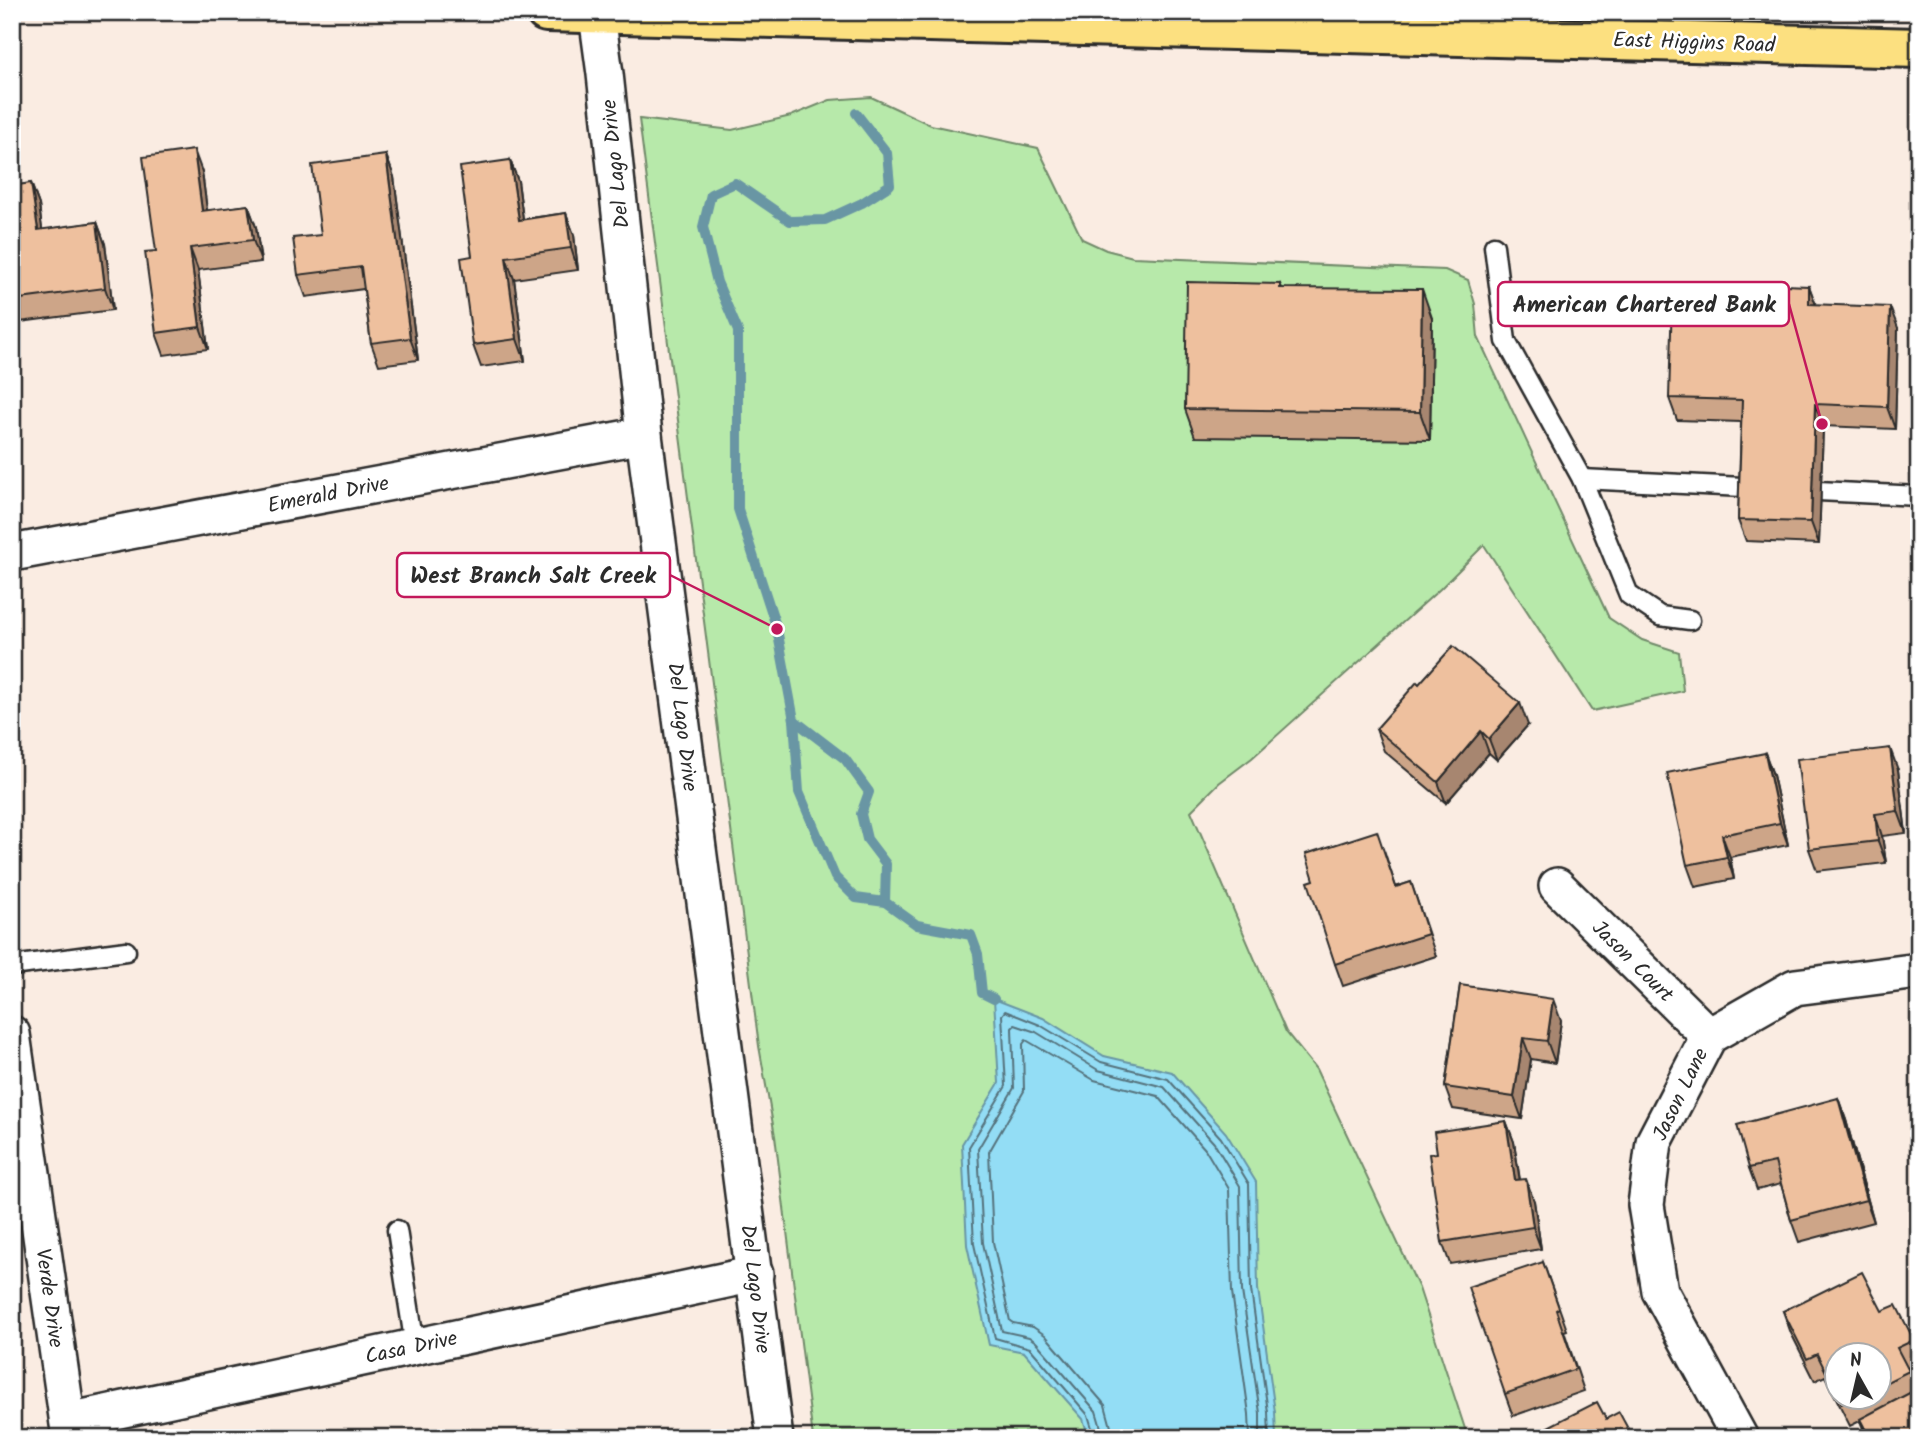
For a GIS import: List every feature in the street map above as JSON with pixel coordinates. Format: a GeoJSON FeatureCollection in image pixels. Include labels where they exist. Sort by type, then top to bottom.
{"type":"FeatureCollection","features":[{"type":"Feature","properties":{"kind":"main road","name":"East Higgins Road"},"geometry":{"type":"LineString","coordinates":[[546,12],[1919,48]]}},
{"type":"Feature","properties":{"kind":"street","name":"Del Lago Drive"},"geometry":{"type":"LineString","coordinates":[[597,15],[644,435],[775,1438]]}},
{"type":"Feature","properties":{"kind":"street","name":"Emerald Drive"},"geometry":{"type":"LineString","coordinates":[[12,553],[644,435]]}},
{"type":"Feature","properties":{"kind":"street","name":"Jason Court"},"geometry":{"type":"LineString","coordinates":[[1557,886],[1709,1036]]}},
{"type":"Feature","properties":{"kind":"street","name":"Jason Lane"},"geometry":{"type":"LineString","coordinates":[[1740,1438],[1660,1291],[1646,1205],[1654,1142],[1709,1036],[1795,986],[1919,971]]}},
{"type":"Feature","properties":{"kind":"street","name":"Verde Drive"},"geometry":{"type":"LineString","coordinates":[[12,1034],[69,1429]]}},
{"type":"Feature","properties":{"kind":"street","name":"Casa Drive"},"geometry":{"type":"LineString","coordinates":[[69,1429],[415,1346],[755,1274]]}},
{"type":"Feature","properties":{"kind":"lane"},"geometry":{"type":"LineString","coordinates":[[1494,246],[1506,341],[1582,479],[1629,595],[1660,616],[1690,620]]}},
{"type":"Feature","properties":{"kind":"lane"},"geometry":{"type":"LineString","coordinates":[[1582,479],[1919,496]]}},
{"type":"Feature","properties":{"kind":"lane"},"geometry":{"type":"LineString","coordinates":[[12,966],[126,951]]}},
{"type":"Feature","properties":{"kind":"lane"},"geometry":{"type":"LineString","coordinates":[[397,1230],[415,1346]]}},
{"type":"Feature","properties":{"kind":"green space"},"geometry":{"type":"Polygon","coordinates":[[[871,97],[931,125],[1038,148],[1082,239],[1106,250],[1133,257],[1445,270],[1468,280],[1475,304],[1478,337],[1609,618],[1642,640],[1679,652],[1683,691],[1592,711],[1484,545],[1440,589],[1252,758],[1219,783],[1191,811],[1286,1032],[1316,1069],[1419,1288],[1468,1438],[813,1438],[775,1136],[759,1046],[639,119],[732,130],[791,116],[830,100],[871,97]]]}},
{"type":"Feature","properties":{"kind":"water"},"geometry":{"type":"Polygon","coordinates":[[[994,999],[1043,1018],[1104,1056],[1172,1072],[1226,1133],[1256,1182],[1258,1289],[1275,1412],[1276,1438],[1089,1438],[1083,1419],[1024,1352],[989,1345],[967,1245],[962,1144],[999,1083],[994,999]]]}},
{"type":"Feature","properties":{"kind":"building"},"geometry":{"type":"Polygon","coordinates":[[[194,150],[202,211],[248,205],[253,240],[190,248],[200,327],[156,333],[145,252],[156,251],[143,157],[194,150]]]}},
{"type":"Feature","properties":{"kind":"building"},"geometry":{"type":"Polygon","coordinates":[[[386,155],[410,338],[371,343],[361,267],[298,275],[293,238],[321,235],[312,165],[386,155]]]}},
{"type":"Feature","properties":{"kind":"building"},"geometry":{"type":"Polygon","coordinates":[[[510,160],[519,220],[566,213],[571,248],[506,257],[517,339],[473,345],[461,258],[472,256],[460,167],[510,160]]]}},
{"type":"Feature","properties":{"kind":"building"},"geometry":{"type":"Polygon","coordinates":[[[31,183],[38,230],[97,222],[105,288],[12,300],[12,186],[31,183]]]}},
{"type":"Feature","properties":{"kind":"building"},"geometry":{"type":"Polygon","coordinates":[[[1187,282],[1280,284],[1280,288],[1422,289],[1420,412],[1185,409],[1187,282]]]}},
{"type":"Feature","properties":{"kind":"building"},"geometry":{"type":"Polygon","coordinates":[[[1753,284],[1809,286],[1809,304],[1890,307],[1887,407],[1815,404],[1811,522],[1738,520],[1742,400],[1669,398],[1672,299],[1753,301],[1753,284]]]}},
{"type":"Feature","properties":{"kind":"building"},"geometry":{"type":"Polygon","coordinates":[[[1453,646],[1520,703],[1489,739],[1481,731],[1438,782],[1376,729],[1453,646]]]}},
{"type":"Feature","properties":{"kind":"building"},"geometry":{"type":"Polygon","coordinates":[[[1890,748],[1898,811],[1875,814],[1878,841],[1809,849],[1797,759],[1890,748]]]}},
{"type":"Feature","properties":{"kind":"building"},"geometry":{"type":"Polygon","coordinates":[[[1765,753],[1780,823],[1722,835],[1727,857],[1687,865],[1667,773],[1765,753]]]}},
{"type":"Feature","properties":{"kind":"building"},"geometry":{"type":"Polygon","coordinates":[[[1915,762],[1919,762],[1919,794],[1915,762]]]}},
{"type":"Feature","properties":{"kind":"building"},"geometry":{"type":"Polygon","coordinates":[[[1377,831],[1396,887],[1411,882],[1428,934],[1335,964],[1308,882],[1314,880],[1306,854],[1377,831]]]}},
{"type":"Feature","properties":{"kind":"building"},"geometry":{"type":"Polygon","coordinates":[[[1460,985],[1553,999],[1547,1041],[1523,1038],[1514,1097],[1445,1087],[1460,985]]]}},
{"type":"Feature","properties":{"kind":"building"},"geometry":{"type":"Polygon","coordinates":[[[1919,1039],[1919,1088],[1913,1040],[1919,1039]]]}},
{"type":"Feature","properties":{"kind":"building"},"geometry":{"type":"Polygon","coordinates":[[[1838,1098],[1866,1200],[1791,1220],[1775,1162],[1749,1168],[1737,1125],[1838,1098]]]}},
{"type":"Feature","properties":{"kind":"building"},"geometry":{"type":"Polygon","coordinates":[[[1506,1121],[1515,1180],[1526,1179],[1533,1227],[1442,1242],[1429,1154],[1437,1153],[1434,1132],[1506,1121]]]}},
{"type":"Feature","properties":{"kind":"building"},"geometry":{"type":"Polygon","coordinates":[[[1543,1262],[1576,1369],[1505,1394],[1468,1287],[1543,1262]]]}},
{"type":"Feature","properties":{"kind":"building"},"geometry":{"type":"Polygon","coordinates":[[[1862,1272],[1882,1311],[1896,1305],[1914,1340],[1897,1348],[1909,1371],[1892,1380],[1892,1342],[1822,1342],[1822,1364],[1817,1354],[1807,1359],[1783,1311],[1862,1272]]]}},
{"type":"Feature","properties":{"kind":"building"},"geometry":{"type":"Polygon","coordinates":[[[1919,1388],[1919,1438],[1870,1438],[1860,1419],[1873,1412],[1892,1412],[1892,1402],[1919,1388]]]}},
{"type":"Feature","properties":{"kind":"building"},"geometry":{"type":"Polygon","coordinates":[[[1597,1402],[1606,1419],[1619,1412],[1633,1438],[1543,1438],[1540,1431],[1597,1402]]]}},
{"type":"Feature","properties":{"kind":"waterway"},"geometry":{"type":"LineString","coordinates":[[856,113],[887,153],[890,185],[862,203],[825,220],[790,221],[735,183],[711,194],[703,227],[717,282],[738,331],[738,509],[777,629],[794,720],[799,792],[835,877],[856,898],[885,902],[917,925],[971,935],[978,954],[982,993],[994,999]]}},
{"type":"Feature","properties":{"kind":"waterway"},"geometry":{"type":"LineString","coordinates":[[794,720],[845,759],[869,792],[861,814],[867,839],[886,864],[885,902]]}},
{"type":"Feature","properties":{"kind":"place","name":"American Chartered Bank"},"geometry":{"type":"Point","coordinates":[1822,424]}},
{"type":"Feature","properties":{"kind":"place","name":"West Branch Salt Creek"},"geometry":{"type":"Point","coordinates":[777,629]}}]}
